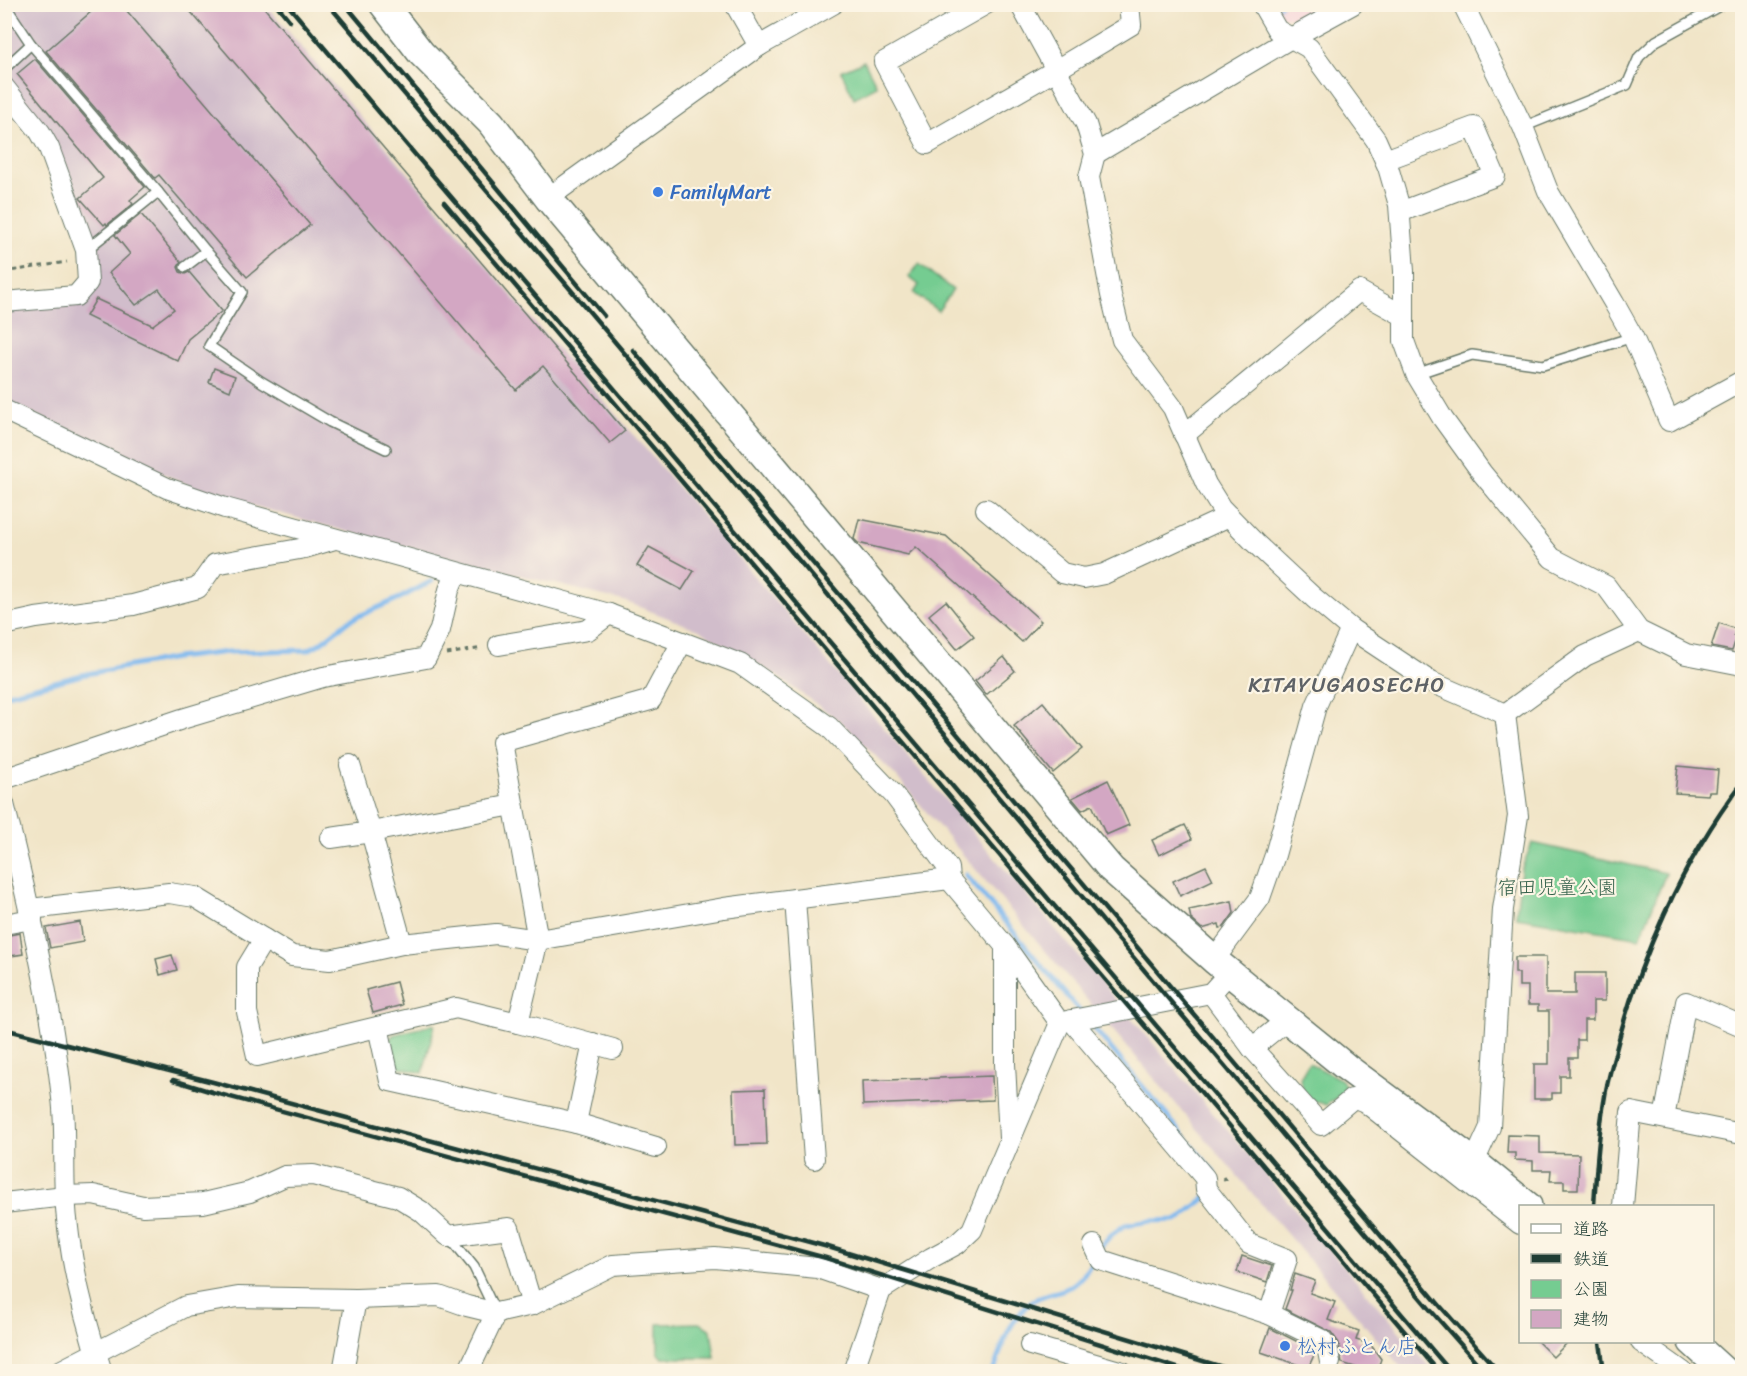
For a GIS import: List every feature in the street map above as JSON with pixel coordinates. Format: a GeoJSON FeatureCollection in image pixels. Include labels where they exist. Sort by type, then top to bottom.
{"type":"FeatureCollection","features":[{"type":"Feature","properties":{"kind":"street"},"geometry":{"type":"LineString","coordinates":[[383,4],[421,53],[491,123],[548,198],[1111,869],[1222,966],[1346,1067],[1474,1162],[1527,1205]]}},
{"type":"Feature","properties":{"kind":"street"},"geometry":{"type":"LineString","coordinates":[[735,4],[759,46]]}},
{"type":"Feature","properties":{"kind":"street"},"geometry":{"type":"LineString","coordinates":[[548,198],[759,46],[833,4]]}},
{"type":"Feature","properties":{"kind":"street"},"geometry":{"type":"LineString","coordinates":[[986,4],[884,62],[927,144],[1131,25],[1129,4]]}},
{"type":"Feature","properties":{"kind":"street"},"geometry":{"type":"LineString","coordinates":[[1020,4],[1086,124],[1095,154],[1089,177],[1111,295],[1122,340],[1173,408],[1206,484],[1221,508],[1314,598],[1351,629],[1431,681],[1505,714]]}},
{"type":"Feature","properties":{"kind":"street"},"geometry":{"type":"LineString","coordinates":[[1262,4],[1277,30],[1309,48],[1376,140],[1400,205],[1404,271],[1404,341],[1416,374],[1443,418],[1482,473],[1552,558],[1606,586],[1640,631],[1686,654],[1743,665]]}},
{"type":"Feature","properties":{"kind":"street"},"geometry":{"type":"LineString","coordinates":[[1095,154],[1353,4]]}},
{"type":"Feature","properties":{"kind":"street"},"geometry":{"type":"LineString","coordinates":[[1463,4],[1523,127],[1548,191],[1632,337],[1669,420],[1743,381]]}},
{"type":"Feature","properties":{"kind":"street"},"geometry":{"type":"LineString","coordinates":[[4,87],[40,132],[49,148],[76,253],[88,282],[76,296],[4,302]]}},
{"type":"Feature","properties":{"kind":"street"},"geometry":{"type":"LineString","coordinates":[[1385,160],[1474,127],[1495,177],[1400,212]]}},
{"type":"Feature","properties":{"kind":"street"},"geometry":{"type":"LineString","coordinates":[[1184,435],[1359,291],[1404,316]]}},
{"type":"Feature","properties":{"kind":"street"},"geometry":{"type":"LineString","coordinates":[[4,410],[168,488],[225,508],[609,614],[740,664],[830,727],[894,795],[948,868],[949,879],[1066,1022],[1205,1178],[1210,1194],[1249,1244],[1287,1259],[1269,1314]]}},
{"type":"Feature","properties":{"kind":"street"},"geometry":{"type":"LineString","coordinates":[[986,509],[1062,573],[1084,578],[1104,574],[1229,516]]}},
{"type":"Feature","properties":{"kind":"street"},"geometry":{"type":"LineString","coordinates":[[4,625],[36,618],[133,605],[177,594],[198,588],[215,564],[305,548],[335,539]]}},
{"type":"Feature","properties":{"kind":"street"},"geometry":{"type":"LineString","coordinates":[[4,779],[182,719],[323,677],[426,658],[440,630],[449,590],[456,573]]}},
{"type":"Feature","properties":{"kind":"street"},"geometry":{"type":"LineString","coordinates":[[499,645],[588,630],[609,614]]}},
{"type":"Feature","properties":{"kind":"street"},"geometry":{"type":"LineString","coordinates":[[1211,993],[1222,966],[1260,898],[1275,855],[1316,706],[1351,629]]}},
{"type":"Feature","properties":{"kind":"street"},"geometry":{"type":"LineString","coordinates":[[1505,714],[1585,656],[1640,631]]}},
{"type":"Feature","properties":{"kind":"street"},"geometry":{"type":"LineString","coordinates":[[518,1023],[538,940],[502,742],[651,700],[682,642]]}},
{"type":"Feature","properties":{"kind":"street"},"geometry":{"type":"LineString","coordinates":[[1474,1162],[1490,1127],[1503,909],[1518,816],[1505,714]]}},
{"type":"Feature","properties":{"kind":"street"},"geometry":{"type":"LineString","coordinates":[[350,765],[402,945]]}},
{"type":"Feature","properties":{"kind":"street"},"geometry":{"type":"LineString","coordinates":[[4,804],[31,914],[52,1023],[62,1102],[65,1196],[75,1272],[83,1309],[102,1371]]}},
{"type":"Feature","properties":{"kind":"street"},"geometry":{"type":"LineString","coordinates":[[331,838],[513,805]]}},
{"type":"Feature","properties":{"kind":"street"},"geometry":{"type":"LineString","coordinates":[[4,924],[31,914],[169,893],[195,897],[292,956],[330,960],[402,945],[496,934],[538,940],[723,908],[949,879]]}},
{"type":"Feature","properties":{"kind":"street"},"geometry":{"type":"LineString","coordinates":[[795,899],[814,1159]]}},
{"type":"Feature","properties":{"kind":"street"},"geometry":{"type":"LineString","coordinates":[[264,939],[247,967],[247,1012],[257,1056],[456,1008],[613,1048]]}},
{"type":"Feature","properties":{"kind":"street"},"geometry":{"type":"LineString","coordinates":[[1005,946],[1005,1064],[1010,1142]]}},
{"type":"Feature","properties":{"kind":"street"},"geometry":{"type":"LineString","coordinates":[[1066,1022],[1211,993]]}},
{"type":"Feature","properties":{"kind":"street"},"geometry":{"type":"LineString","coordinates":[[1211,993],[1252,1048],[1321,1125],[1352,1099],[1365,1102],[1519,1222]]}},
{"type":"Feature","properties":{"kind":"street"},"geometry":{"type":"LineString","coordinates":[[1664,1118],[1686,1002],[1743,1026]]}},
{"type":"Feature","properties":{"kind":"street"},"geometry":{"type":"LineString","coordinates":[[1252,1048],[1288,1019]]}},
{"type":"Feature","properties":{"kind":"street"},"geometry":{"type":"LineString","coordinates":[[852,1371],[881,1290],[957,1244],[972,1230],[1066,1022]]}},
{"type":"Feature","properties":{"kind":"street"},"geometry":{"type":"LineString","coordinates":[[378,1027],[390,1081],[576,1124],[656,1147]]}},
{"type":"Feature","properties":{"kind":"street"},"geometry":{"type":"LineString","coordinates":[[576,1124],[593,1043]]}},
{"type":"Feature","properties":{"kind":"street"},"geometry":{"type":"LineString","coordinates":[[1623,1205],[1630,1112],[1743,1134]]}},
{"type":"Feature","properties":{"kind":"street"},"geometry":{"type":"LineString","coordinates":[[4,1203],[93,1195],[143,1206],[203,1203],[250,1192],[285,1176],[313,1175],[398,1197],[422,1211],[448,1236],[509,1228],[532,1305]]}},
{"type":"Feature","properties":{"kind":"street"},"geometry":{"type":"LineString","coordinates":[[1098,1253],[1269,1314],[1322,1340],[1327,1346],[1330,1362]]}},
{"type":"Feature","properties":{"kind":"street"},"geometry":{"type":"LineString","coordinates":[[58,1371],[186,1306],[238,1297],[356,1299],[439,1296],[495,1313],[532,1305],[613,1265],[716,1258],[818,1268],[881,1290]]}},
{"type":"Feature","properties":{"kind":"street"},"geometry":{"type":"LineString","coordinates":[[343,1371],[356,1299]]}},
{"type":"Feature","properties":{"kind":"street"},"geometry":{"type":"LineString","coordinates":[[468,1371],[495,1313]]}},
{"type":"Feature","properties":{"kind":"street"},"geometry":{"type":"LineString","coordinates":[[1644,1343],[1683,1371]]}},
{"type":"Feature","properties":{"kind":"street"},"geometry":{"type":"LineString","coordinates":[[1694,1343],[1725,1371]]}},
{"type":"Feature","properties":{"kind":"street"},"geometry":{"type":"LineString","coordinates":[[1030,1345],[1123,1371]]}},
{"type":"Feature","properties":{"kind":"lane"},"geometry":{"type":"LineString","coordinates":[[9,4],[9,11],[31,44],[242,292],[209,346],[262,382],[330,423],[386,449]]}},
{"type":"Feature","properties":{"kind":"lane"},"geometry":{"type":"LineString","coordinates":[[1523,127],[1627,86],[1640,57],[1656,41],[1723,4]]}},
{"type":"Feature","properties":{"kind":"lane"},"geometry":{"type":"LineString","coordinates":[[4,69],[31,44]]}},
{"type":"Feature","properties":{"kind":"lane"},"geometry":{"type":"LineString","coordinates":[[76,253],[158,192]]}},
{"type":"Feature","properties":{"kind":"lane"},"geometry":{"type":"LineString","coordinates":[[185,267],[206,250]]}},
{"type":"Feature","properties":{"kind":"lane"},"geometry":{"type":"LineString","coordinates":[[1416,374],[1472,356],[1543,365],[1632,337]]}},
{"type":"Feature","properties":{"kind":"lane"},"geometry":{"type":"LineString","coordinates":[[448,1236],[474,1267],[495,1313]]}},
{"type":"Feature","properties":{"kind":"path"},"geometry":{"type":"LineString","coordinates":[[4,147],[11,145]]}},
{"type":"Feature","properties":{"kind":"path"},"geometry":{"type":"LineString","coordinates":[[4,272],[67,263],[76,253]]}},
{"type":"Feature","properties":{"kind":"path"},"geometry":{"type":"LineString","coordinates":[[426,658],[499,645]]}},
{"type":"Feature","properties":{"kind":"shaded area"},"geometry":{"type":"Polygon","coordinates":[[[5,5],[266,5],[536,324],[625,425],[1433,1371],[1404,1371],[895,775],[841,722],[777,676],[699,630],[624,601],[356,534],[203,492],[5,401],[5,308],[84,300],[97,288],[100,279],[89,241],[5,81],[5,5]]]}},
{"type":"Feature","properties":{"kind":"shaded area"},"geometry":{"type":"Polygon","coordinates":[[[1270,5],[1327,5],[1300,20],[1277,15],[1270,5]]]}},
{"type":"Feature","properties":{"kind":"green space"},"geometry":{"type":"Polygon","coordinates":[[[864,61],[877,86],[854,98],[841,71],[864,61]]]}},
{"type":"Feature","properties":{"kind":"green space"},"geometry":{"type":"Polygon","coordinates":[[[919,264],[953,290],[938,311],[914,293],[919,285],[909,277],[919,264]]]}},
{"type":"Feature","properties":{"kind":"green space","name":"宿田児童公園"},"geometry":{"type":"Polygon","coordinates":[[[1532,843],[1666,873],[1640,938],[1516,917],[1521,870],[1532,843]]]}},
{"type":"Feature","properties":{"kind":"green space"},"geometry":{"type":"Polygon","coordinates":[[[435,1024],[423,1073],[394,1066],[390,1039],[393,1035],[435,1024]]]}},
{"type":"Feature","properties":{"kind":"green space"},"geometry":{"type":"Polygon","coordinates":[[[1309,1063],[1342,1080],[1347,1090],[1326,1105],[1304,1097],[1300,1078],[1309,1063]]]}},
{"type":"Feature","properties":{"kind":"green space"},"geometry":{"type":"Polygon","coordinates":[[[700,1323],[711,1330],[715,1358],[663,1358],[658,1353],[658,1324],[700,1323]]]}},
{"type":"Feature","properties":{"kind":"building"},"geometry":{"type":"Polygon","coordinates":[[[100,4],[121,4],[310,225],[247,277],[159,175],[155,178],[46,51],[100,4]]]}},
{"type":"Feature","properties":{"kind":"building"},"geometry":{"type":"Polygon","coordinates":[[[184,4],[261,4],[625,431],[610,443],[543,366],[516,390],[184,4]]]}},
{"type":"Feature","properties":{"kind":"building"},"geometry":{"type":"Polygon","coordinates":[[[35,59],[145,187],[130,200],[133,204],[107,225],[106,223],[104,225],[80,198],[103,178],[17,74],[35,59]]]}},
{"type":"Feature","properties":{"kind":"building"},"geometry":{"type":"Polygon","coordinates":[[[141,214],[181,262],[178,267],[180,272],[185,274],[189,272],[222,311],[188,339],[178,361],[86,316],[96,299],[154,326],[174,309],[159,289],[136,305],[109,273],[130,254],[115,235],[141,214]]]}},
{"type":"Feature","properties":{"kind":"building"},"geometry":{"type":"Polygon","coordinates":[[[214,368],[235,376],[230,391],[209,382],[214,368]]]}},
{"type":"Feature","properties":{"kind":"building"},"geometry":{"type":"Polygon","coordinates":[[[859,519],[946,536],[1041,621],[1022,642],[916,547],[908,555],[858,543],[854,539],[859,519]]]}},
{"type":"Feature","properties":{"kind":"building"},"geometry":{"type":"Polygon","coordinates":[[[649,547],[694,571],[682,590],[637,566],[649,547]]]}},
{"type":"Feature","properties":{"kind":"building"},"geometry":{"type":"Polygon","coordinates":[[[946,601],[974,636],[957,649],[929,615],[946,601]]]}},
{"type":"Feature","properties":{"kind":"building"},"geometry":{"type":"Polygon","coordinates":[[[1719,623],[1736,629],[1734,635],[1737,636],[1732,651],[1711,647],[1719,623]]]}},
{"type":"Feature","properties":{"kind":"building"},"geometry":{"type":"Polygon","coordinates":[[[1004,657],[1015,671],[986,695],[975,681],[1004,657]]]}},
{"type":"Feature","properties":{"kind":"building"},"geometry":{"type":"Polygon","coordinates":[[[1043,702],[1082,749],[1053,773],[1014,726],[1043,702]]]}},
{"type":"Feature","properties":{"kind":"building"},"geometry":{"type":"Polygon","coordinates":[[[1678,766],[1718,770],[1716,792],[1709,792],[1708,795],[1675,793],[1678,766]]]}},
{"type":"Feature","properties":{"kind":"building"},"geometry":{"type":"Polygon","coordinates":[[[1108,780],[1129,825],[1106,835],[1092,805],[1082,810],[1072,798],[1108,780]]]}},
{"type":"Feature","properties":{"kind":"building"},"geometry":{"type":"Polygon","coordinates":[[[1185,825],[1192,839],[1159,855],[1152,840],[1185,825]]]}},
{"type":"Feature","properties":{"kind":"building"},"geometry":{"type":"Polygon","coordinates":[[[1206,866],[1213,880],[1180,896],[1173,881],[1206,866]]]}},
{"type":"Feature","properties":{"kind":"building"},"geometry":{"type":"Polygon","coordinates":[[[1232,901],[1234,913],[1224,927],[1220,928],[1219,924],[1202,929],[1191,919],[1189,910],[1232,901]]]}},
{"type":"Feature","properties":{"kind":"building"},"geometry":{"type":"Polygon","coordinates":[[[80,922],[83,942],[50,948],[46,928],[80,922]]]}},
{"type":"Feature","properties":{"kind":"building"},"geometry":{"type":"Polygon","coordinates":[[[20,933],[23,954],[4,957],[4,936],[20,933]]]}},
{"type":"Feature","properties":{"kind":"building"},"geometry":{"type":"Polygon","coordinates":[[[172,955],[177,970],[160,975],[156,959],[172,955]]]}},
{"type":"Feature","properties":{"kind":"building"},"geometry":{"type":"Polygon","coordinates":[[[1515,957],[1546,957],[1546,994],[1575,994],[1575,973],[1605,973],[1605,1001],[1593,1001],[1593,1020],[1584,1020],[1584,1040],[1577,1040],[1577,1058],[1569,1058],[1569,1076],[1560,1076],[1560,1093],[1552,1093],[1552,1099],[1534,1099],[1534,1064],[1549,1064],[1549,1011],[1538,1011],[1538,1005],[1528,1005],[1528,986],[1519,986],[1519,973],[1515,973],[1515,957]]]}},
{"type":"Feature","properties":{"kind":"building"},"geometry":{"type":"Polygon","coordinates":[[[396,982],[402,1005],[373,1013],[366,990],[396,982]]]}},
{"type":"Feature","properties":{"kind":"building"},"geometry":{"type":"Polygon","coordinates":[[[992,1076],[993,1100],[863,1105],[862,1081],[992,1076]]]}},
{"type":"Feature","properties":{"kind":"building"},"geometry":{"type":"Polygon","coordinates":[[[765,1089],[767,1144],[735,1145],[733,1090],[765,1089]]]}},
{"type":"Feature","properties":{"kind":"building"},"geometry":{"type":"Polygon","coordinates":[[[1508,1135],[1540,1136],[1540,1153],[1579,1154],[1578,1189],[1564,1189],[1564,1181],[1550,1181],[1551,1170],[1533,1170],[1533,1161],[1515,1160],[1515,1153],[1507,1153],[1508,1135]]]}},
{"type":"Feature","properties":{"kind":"building"},"geometry":{"type":"Polygon","coordinates":[[[1242,1256],[1272,1266],[1267,1282],[1237,1272],[1242,1256]]]}},
{"type":"Feature","properties":{"kind":"building"},"geometry":{"type":"Polygon","coordinates":[[[1295,1274],[1315,1281],[1310,1293],[1335,1302],[1328,1320],[1359,1331],[1356,1340],[1370,1344],[1381,1359],[1377,1371],[1367,1371],[1342,1363],[1339,1343],[1331,1332],[1285,1309],[1295,1274]]]}},
{"type":"Feature","properties":{"kind":"building"},"geometry":{"type":"Polygon","coordinates":[[[1270,1328],[1314,1350],[1316,1354],[1308,1368],[1261,1352],[1270,1328]]]}},
{"type":"Feature","properties":{"kind":"building"},"geometry":{"type":"Polygon","coordinates":[[[1539,1343],[1567,1343],[1553,1357],[1539,1343]]]}},
{"type":"Feature","properties":{"kind":"waterway"},"geometry":{"type":"LineString","coordinates":[[4,695],[86,674],[176,658],[228,652],[308,650],[350,620],[432,581]]}},
{"type":"Feature","properties":{"kind":"waterway"},"geometry":{"type":"LineString","coordinates":[[966,875],[1082,1014]]}},
{"type":"Feature","properties":{"kind":"waterway"},"geometry":{"type":"LineString","coordinates":[[1088,1021],[1213,1171],[1218,1188],[1178,1220],[1125,1225],[1100,1247]]}},
{"type":"Feature","properties":{"kind":"waterway"},"geometry":{"type":"LineString","coordinates":[[993,1372],[1007,1334],[1023,1309],[1038,1298],[1073,1285],[1085,1273],[1094,1258]]}},
{"type":"Feature","properties":{"kind":"railway"},"geometry":{"type":"LineString","coordinates":[[276,4],[290,21]]}},
{"type":"Feature","properties":{"kind":"railway"},"geometry":{"type":"LineString","coordinates":[[287,4],[1451,1372]]}},
{"type":"Feature","properties":{"kind":"railway"},"geometry":{"type":"LineString","coordinates":[[328,4],[1485,1372]]}},
{"type":"Feature","properties":{"kind":"railway"},"geometry":{"type":"LineString","coordinates":[[345,4],[604,316]]}},
{"type":"Feature","properties":{"kind":"railway"},"geometry":{"type":"LineString","coordinates":[[444,202],[1439,1372]]}},
{"type":"Feature","properties":{"kind":"railway"},"geometry":{"type":"LineString","coordinates":[[633,350],[1441,1307],[1499,1372]]}},
{"type":"Feature","properties":{"kind":"railway"},"geometry":{"type":"LineString","coordinates":[[1594,1205],[1606,1091],[1635,986],[1664,914],[1682,879],[1700,845],[1742,783]]}},
{"type":"Feature","properties":{"kind":"railway"},"geometry":{"type":"LineString","coordinates":[[4,1029],[213,1082],[828,1247],[1239,1372]]}},
{"type":"Feature","properties":{"kind":"railway"},"geometry":{"type":"LineString","coordinates":[[173,1080],[826,1258],[1190,1372]]}},
{"type":"Feature","properties":{"kind":"railway"},"geometry":{"type":"LineString","coordinates":[[1600,1343],[1604,1372]]}},
{"type":"Feature","properties":{"kind":"place","name":"FamilyMart"},"geometry":{"type":"Point","coordinates":[658,192]}},
{"type":"Feature","properties":{"kind":"place","name":"松村ふとん店"},"geometry":{"type":"Point","coordinates":[1285,1346]}},
{"type":"Feature","properties":{"kind":"district","name":"KITAYUGAOSECHO"},"geometry":{"type":"Point","coordinates":[1347,685]}}]}
